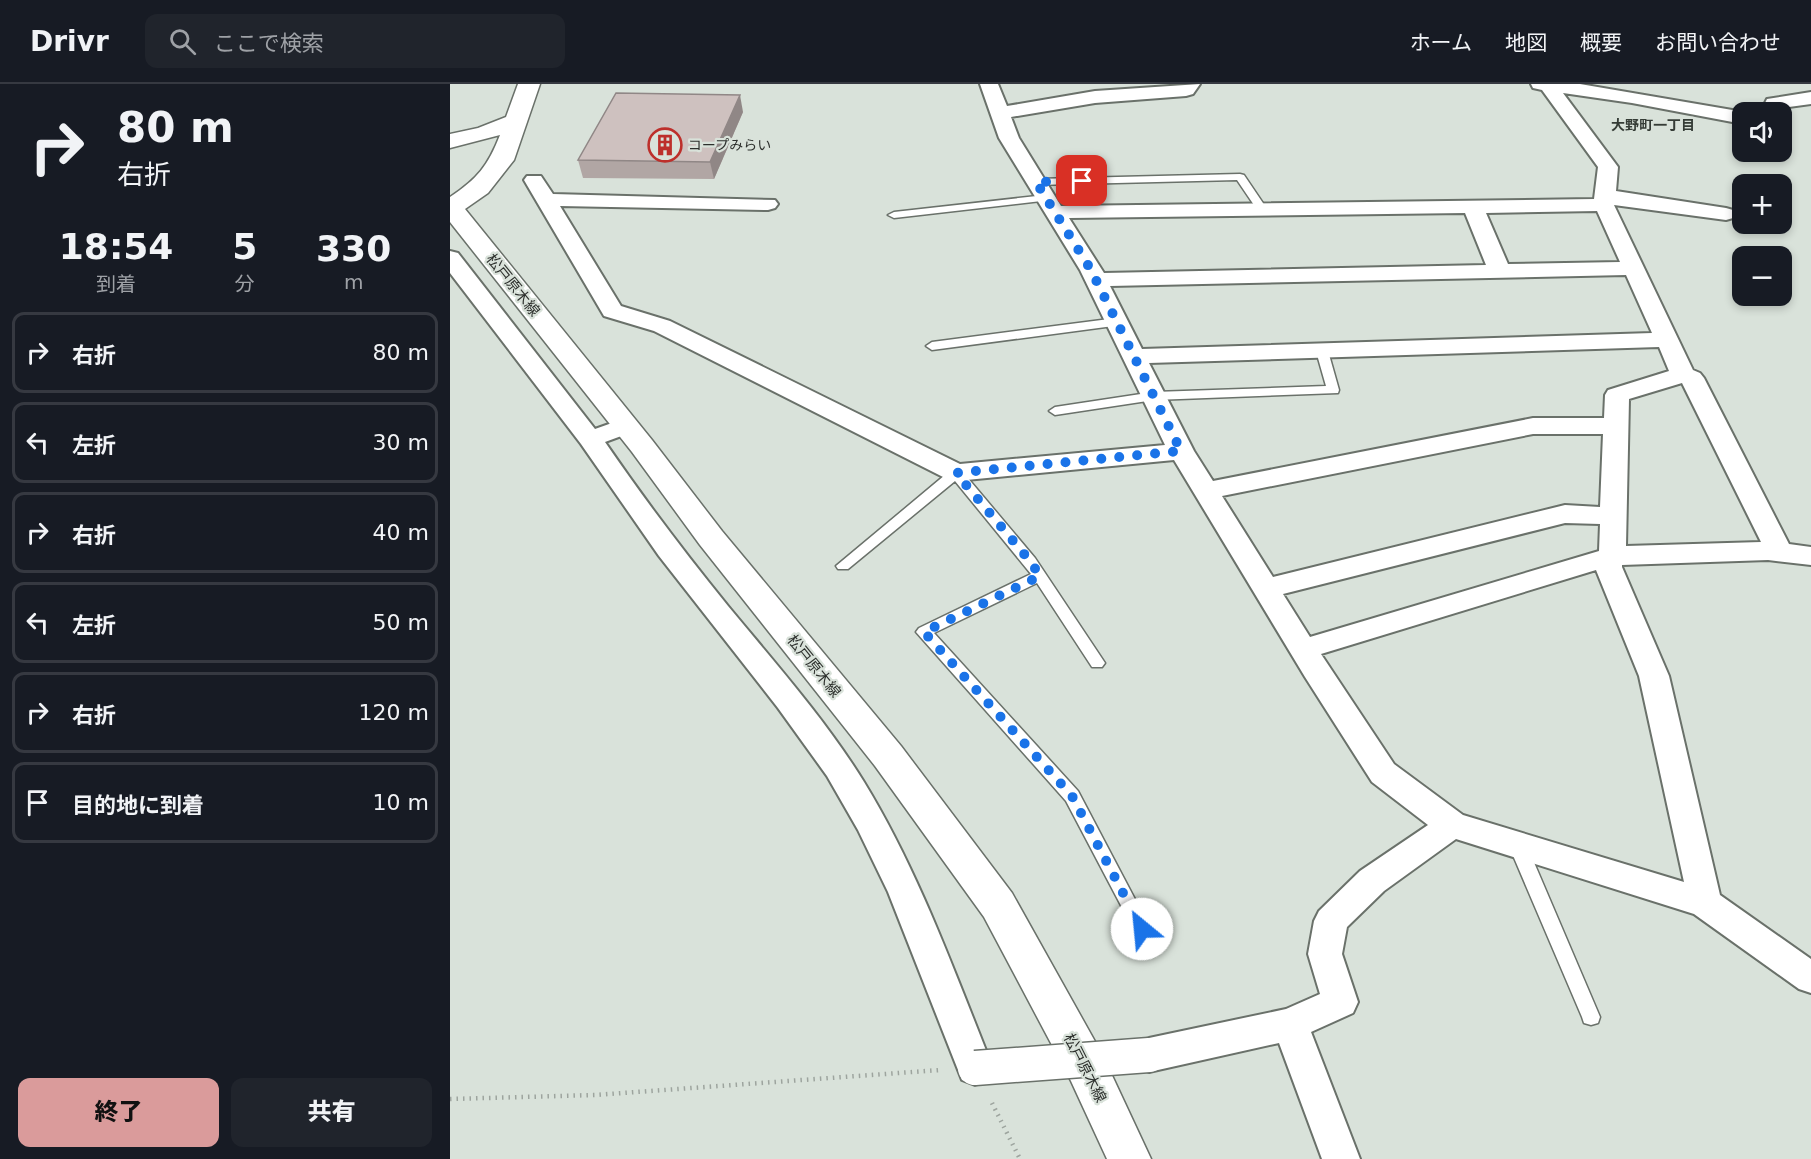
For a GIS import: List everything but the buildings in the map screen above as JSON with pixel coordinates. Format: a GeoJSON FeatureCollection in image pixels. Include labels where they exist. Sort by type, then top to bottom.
{"type":"FeatureCollection","features":[{"type":"Feature","properties":{"kind":"main road"},"geometry":{"type":"LineString","coordinates":[[451,206],[480,189],[502,160],[529,84]]}},
{"type":"Feature","properties":{"kind":"main road"},"geometry":{"type":"LineString","coordinates":[[450,141],[485,133],[516,121]]}},
{"type":"Feature","properties":{"kind":"main road","name":"松戸原木線"},"geometry":{"type":"LineString","coordinates":[[451,206],[626,426],[711,538],[888,756],[998,905],[1087,1068],[1129,1159]]}},
{"type":"Feature","properties":{"kind":"street"},"geometry":{"type":"LineString","coordinates":[[988,84],[1009,138],[1096,280],[1181,451],[1303,649],[1383,773],[1452,825],[1705,903],[1809,981]]}},
{"type":"Feature","properties":{"kind":"street"},"geometry":{"type":"LineString","coordinates":[[999,113],[1095,97],[1186,90],[1191,84]]}},
{"type":"Feature","properties":{"kind":"street"},"geometry":{"type":"LineString","coordinates":[[1540,84],[1632,97],[1732,116]]}},
{"type":"Feature","properties":{"kind":"street"},"geometry":{"type":"LineString","coordinates":[[1547,84],[1608,167],[1605,200],[1683,374]]}},
{"type":"Feature","properties":{"kind":"street"},"geometry":{"type":"LineString","coordinates":[[1768,84],[1773,102]]}},
{"type":"Feature","properties":{"kind":"street"},"geometry":{"type":"LineString","coordinates":[[1792,103],[1811,98]]}},
{"type":"Feature","properties":{"kind":"street"},"geometry":{"type":"LineString","coordinates":[[534,180],[612,311],[662,326],[956,473],[1181,451]]}},
{"type":"Feature","properties":{"kind":"street"},"geometry":{"type":"LineString","coordinates":[[1046,197],[1262,209],[1473,207],[1605,200],[1726,214]]}},
{"type":"Feature","properties":{"kind":"street"},"geometry":{"type":"LineString","coordinates":[[546,200],[768,204]]}},
{"type":"Feature","properties":{"kind":"street"},"geometry":{"type":"LineString","coordinates":[[1473,207],[1500,271]]}},
{"type":"Feature","properties":{"kind":"street"},"geometry":{"type":"LineString","coordinates":[[450,258],[590,440],[640,512],[718,612],[783,690],[852,789],[890,856],[975,1068],[1149,1055],[1290,1024],[1340,1002],[1324,954],[1331,921],[1372,881],[1452,825]]}},
{"type":"Feature","properties":{"kind":"street"},"geometry":{"type":"LineString","coordinates":[[1096,280],[1634,268]]}},
{"type":"Feature","properties":{"kind":"street"},"geometry":{"type":"LineString","coordinates":[[1134,356],[1668,340]]}},
{"type":"Feature","properties":{"kind":"street"},"geometry":{"type":"LineString","coordinates":[[1705,903],[1654,676],[1608,567],[1612,556],[1617,395],[1683,374],[1692,378],[1779,553]]}},
{"type":"Feature","properties":{"kind":"street"},"geometry":{"type":"LineString","coordinates":[[590,440],[626,426]]}},
{"type":"Feature","properties":{"kind":"street"},"geometry":{"type":"LineString","coordinates":[[1206,491],[1533,426],[1615,426]]}},
{"type":"Feature","properties":{"kind":"street"},"geometry":{"type":"LineString","coordinates":[[1266,589],[1565,514],[1613,516]]}},
{"type":"Feature","properties":{"kind":"street"},"geometry":{"type":"LineString","coordinates":[[1303,649],[1612,556],[1779,553],[1811,556]]}},
{"type":"Feature","properties":{"kind":"street"},"geometry":{"type":"LineString","coordinates":[[1290,1024],[1341,1159]]}},
{"type":"Feature","properties":{"kind":"lane"},"geometry":{"type":"LineString","coordinates":[[894,215],[1240,177],[1262,209]]}},
{"type":"Feature","properties":{"kind":"lane"},"geometry":{"type":"LineString","coordinates":[[932,346],[1117,322]]}},
{"type":"Feature","properties":{"kind":"lane"},"geometry":{"type":"LineString","coordinates":[[1055,411],[1154,396],[1333,390],[1322,351]]}},
{"type":"Feature","properties":{"kind":"lane"},"geometry":{"type":"LineString","coordinates":[[843,566],[956,473],[1030,561],[1097,663]]}},
{"type":"Feature","properties":{"kind":"lane"},"geometry":{"type":"LineString","coordinates":[[1040,576],[924,632],[1072,796],[1142,929]]}},
{"type":"Feature","properties":{"kind":"lane"},"geometry":{"type":"LineString","coordinates":[[1518,846],[1591,1017]]}},
{"type":"Feature","properties":{"kind":"path"},"geometry":{"type":"LineString","coordinates":[[450,1099],[595,1095],[975,1068],[1020,1159]]}},
{"type":"Feature","properties":{"kind":"place","name":"コープみらい"},"geometry":{"type":"Point","coordinates":[665,145]}},
{"type":"Feature","properties":{"kind":"district","name":"大野町一丁目"},"geometry":{"type":"Point","coordinates":[1653,125]}},
{"type":"Feature","properties":{"kind":"route"},"geometry":{"type":"LineString","coordinates":[[1082,181],[1036,182],[1091,270],[1181,451],[956,473],[1040,576],[924,632],[1072,796],[1142,929]]}}]}
